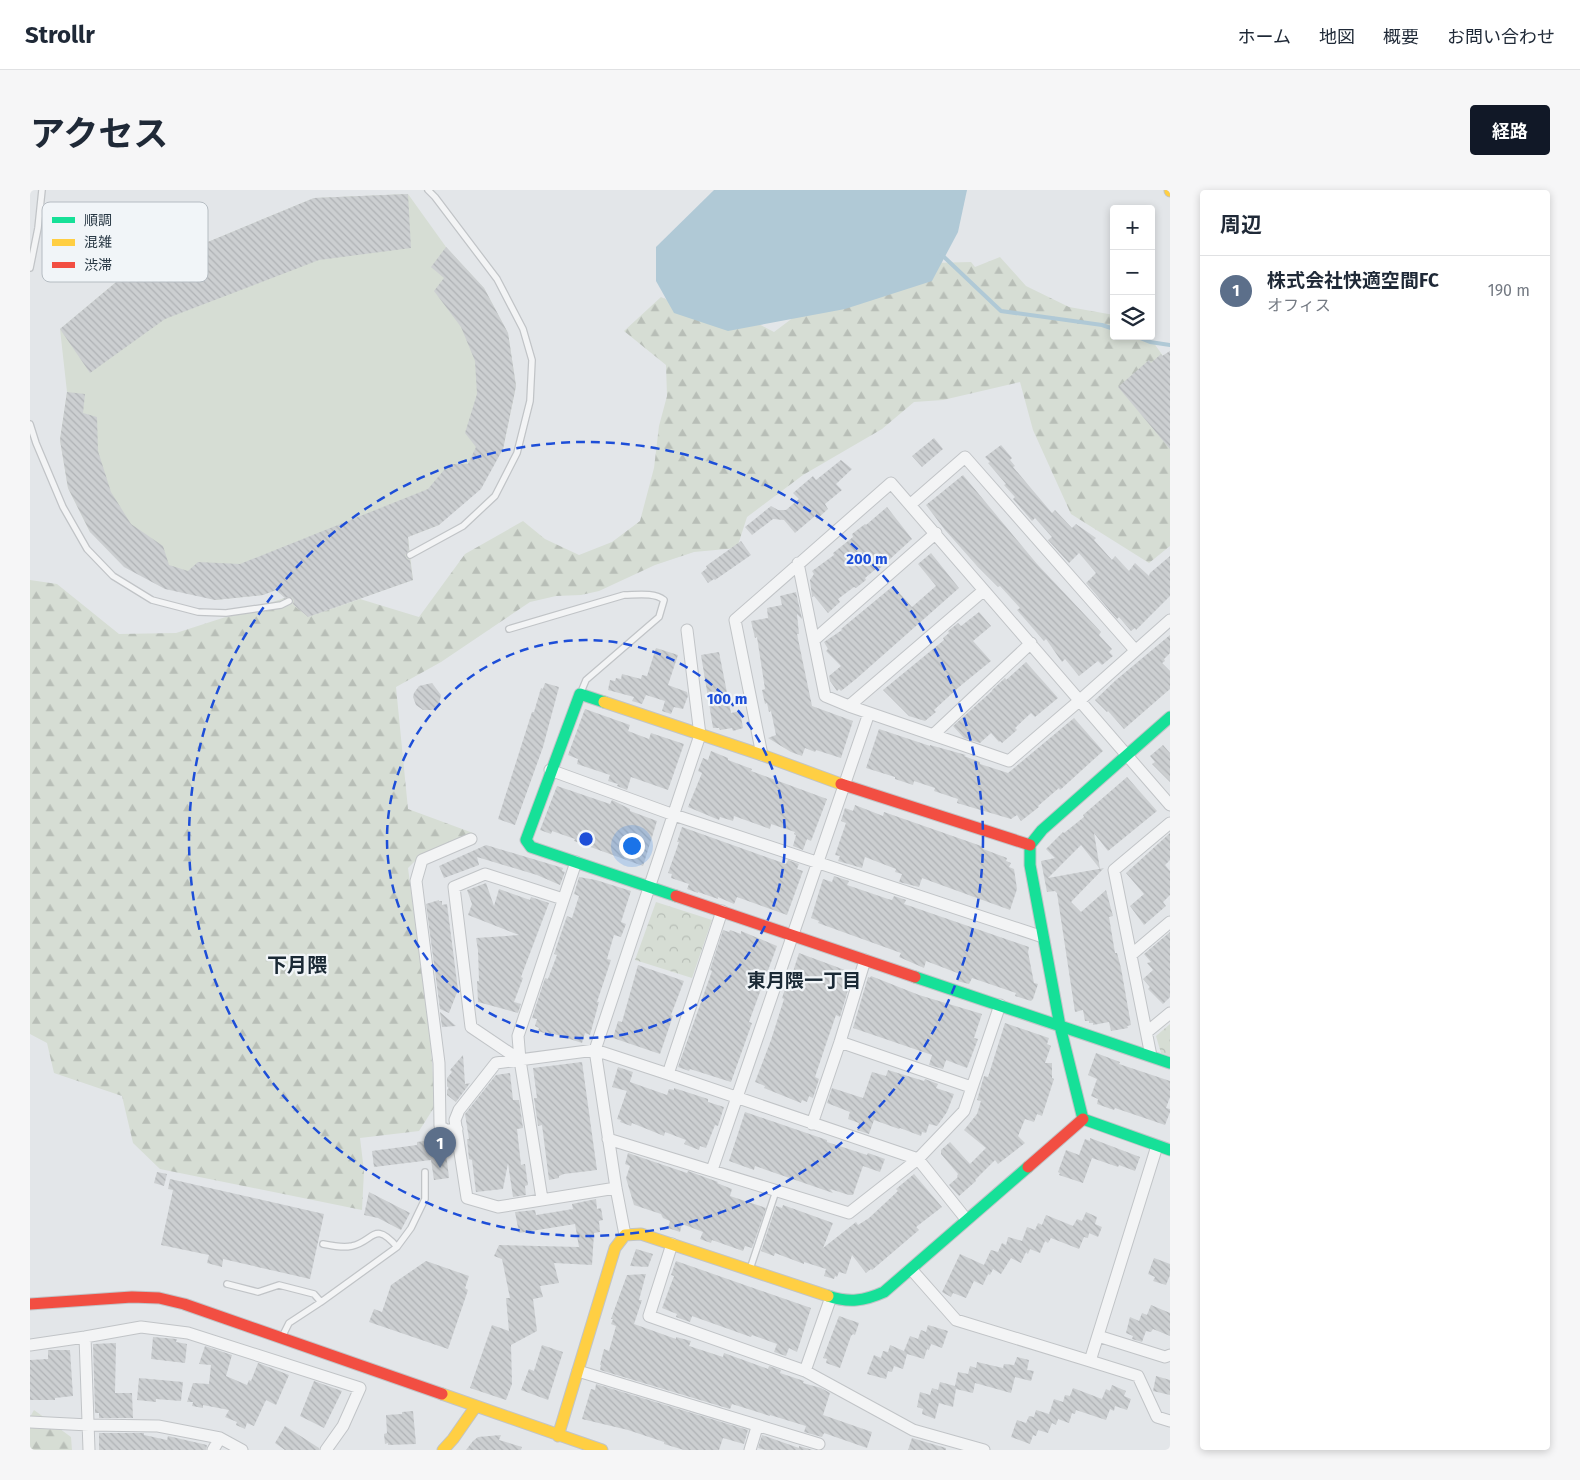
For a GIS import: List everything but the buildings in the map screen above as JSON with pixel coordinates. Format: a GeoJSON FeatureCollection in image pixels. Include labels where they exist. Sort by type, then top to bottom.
{"type":"FeatureCollection","features":[{"type":"Feature","properties":{"kind":"street"},"geometry":{"type":"LineString","coordinates":[[911,504],[966,457],[1135,650]]}},
{"type":"Feature","properties":{"kind":"street"},"geometry":{"type":"LineString","coordinates":[[762,755],[735,620],[891,483],[1170,804]]}},
{"type":"Feature","properties":{"kind":"street"},"geometry":{"type":"LineString","coordinates":[[814,640],[936,533]]}},
{"type":"Feature","properties":{"kind":"street"},"geometry":{"type":"LineString","coordinates":[[798,563],[825,696],[1009,761],[1170,620]]}},
{"type":"Feature","properties":{"kind":"street"},"geometry":{"type":"LineString","coordinates":[[849,706],[983,590]]}},
{"type":"Feature","properties":{"kind":"street"},"geometry":{"type":"LineString","coordinates":[[558,1436],[615,1248],[625,1235],[595,1050],[700,735],[687,630]]}},
{"type":"Feature","properties":{"kind":"street"},"geometry":{"type":"LineString","coordinates":[[933,735],[1031,643]]}},
{"type":"Feature","properties":{"kind":"street"},"geometry":{"type":"LineString","coordinates":[[1030,845],[844,785],[762,755],[580,694],[550,770],[526,840],[531,847],[1170,1063]]}},
{"type":"Feature","properties":{"kind":"street"},"geometry":{"type":"LineString","coordinates":[[712,1170],[869,713]]}},
{"type":"Feature","properties":{"kind":"street"},"geometry":{"type":"LineString","coordinates":[[1083,1119],[1060,1026],[1030,865],[1030,845],[1042,830],[1170,718]]}},
{"type":"Feature","properties":{"kind":"street"},"geometry":{"type":"LineString","coordinates":[[550,770],[674,815],[1043,937]]}},
{"type":"Feature","properties":{"kind":"street"},"geometry":{"type":"LineString","coordinates":[[1151,1056],[1114,870],[1170,823]]}},
{"type":"Feature","properties":{"kind":"street"},"geometry":{"type":"LineString","coordinates":[[456,1129],[446,1130],[440,1126],[439,1064],[416,881],[422,860],[471,839]]}},
{"type":"Feature","properties":{"kind":"street"},"geometry":{"type":"LineString","coordinates":[[542,1199],[520,1060],[518,1036],[576,862]]}},
{"type":"Feature","properties":{"kind":"street"},"geometry":{"type":"LineString","coordinates":[[520,1060],[471,1027],[454,887],[485,874],[563,899]]}},
{"type":"Feature","properties":{"kind":"street"},"geometry":{"type":"LineString","coordinates":[[668,1074],[722,911]]}},
{"type":"Feature","properties":{"kind":"street"},"geometry":{"type":"LineString","coordinates":[[1131,955],[1170,922]]}},
{"type":"Feature","properties":{"kind":"street"},"geometry":{"type":"LineString","coordinates":[[812,1124],[866,960]]}},
{"type":"Feature","properties":{"kind":"street"},"geometry":{"type":"LineString","coordinates":[[608,1139],[849,1213],[918,1159],[964,1111],[1000,1005]]}},
{"type":"Feature","properties":{"kind":"street"},"geometry":{"type":"LineString","coordinates":[[1147,1032],[1170,1013]]}},
{"type":"Feature","properties":{"kind":"street"},"geometry":{"type":"LineString","coordinates":[[840,1042],[971,1087]]}},
{"type":"Feature","properties":{"kind":"street"},"geometry":{"type":"LineString","coordinates":[[616,1188],[498,1207],[467,1198],[455,1120],[459,1110],[496,1063],[595,1050],[918,1159],[966,1219]]}},
{"type":"Feature","properties":{"kind":"street"},"geometry":{"type":"LineString","coordinates":[[1083,1119],[1170,1150]]}},
{"type":"Feature","properties":{"kind":"street"},"geometry":{"type":"LineString","coordinates":[[625,1235],[641,1234],[750,1269],[831,1298],[849,1302],[864,1301],[884,1292],[1083,1119]]}},
{"type":"Feature","properties":{"kind":"street"},"geometry":{"type":"LineString","coordinates":[[1090,1361],[1157,1146]]}},
{"type":"Feature","properties":{"kind":"street"},"geometry":{"type":"LineString","coordinates":[[672,1244],[649,1316],[805,1371],[913,1430],[984,1450]]}},
{"type":"Feature","properties":{"kind":"street"},"geometry":{"type":"LineString","coordinates":[[911,1268],[956,1320],[1138,1376],[1157,1417],[1170,1422]]}},
{"type":"Feature","properties":{"kind":"street"},"geometry":{"type":"LineString","coordinates":[[30,1304],[132,1297],[159,1298],[184,1304],[602,1450]]}},
{"type":"Feature","properties":{"kind":"street"},"geometry":{"type":"LineString","coordinates":[[805,1371],[831,1298]]}},
{"type":"Feature","properties":{"kind":"street"},"geometry":{"type":"LineString","coordinates":[[30,1345],[141,1327],[188,1333],[360,1388],[343,1426],[326,1450]]}},
{"type":"Feature","properties":{"kind":"street"},"geometry":{"type":"LineString","coordinates":[[1098,1336],[1165,1357],[1170,1356]]}},
{"type":"Feature","properties":{"kind":"street"},"geometry":{"type":"LineString","coordinates":[[86,1337],[89,1450]]}},
{"type":"Feature","properties":{"kind":"street"},"geometry":{"type":"LineString","coordinates":[[578,1371],[757,1427],[819,1444]]}},
{"type":"Feature","properties":{"kind":"street"},"geometry":{"type":"LineString","coordinates":[[443,1450],[476,1406]]}},
{"type":"Feature","properties":{"kind":"street"},"geometry":{"type":"LineString","coordinates":[[30,1422],[158,1426],[220,1438],[242,1450]]}},
{"type":"Feature","properties":{"kind":"street"},"geometry":{"type":"LineString","coordinates":[[750,1450],[757,1427]]}},
{"type":"Feature","properties":{"kind":"street"},"geometry":{"type":"LineString","coordinates":[[213,1450],[220,1438]]}},
{"type":"Feature","properties":{"kind":"lane"},"geometry":{"type":"LineString","coordinates":[[30,268],[38,228],[42,190]]}},
{"type":"Feature","properties":{"kind":"lane"},"geometry":{"type":"LineString","coordinates":[[410,555],[463,526],[495,496],[517,453],[530,401],[532,360],[522,329],[497,279],[428,190]]}},
{"type":"Feature","properties":{"kind":"lane"},"geometry":{"type":"LineString","coordinates":[[30,424],[36,443],[63,506],[87,549],[113,576],[152,600],[198,612],[226,613],[281,605],[289,601]]}},
{"type":"Feature","properties":{"kind":"lane"},"geometry":{"type":"LineString","coordinates":[[510,629],[624,595],[660,596],[664,600],[659,617],[586,680],[580,694]]}},
{"type":"Feature","properties":{"kind":"lane"},"geometry":{"type":"LineString","coordinates":[[282,1337],[289,1323],[397,1247],[412,1228],[425,1199],[425,1172]]}},
{"type":"Feature","properties":{"kind":"lane"},"geometry":{"type":"LineString","coordinates":[[750,1269],[776,1191]]}},
{"type":"Feature","properties":{"kind":"lane"},"geometry":{"type":"LineString","coordinates":[[323,1244],[341,1247],[352,1246],[374,1234],[381,1234],[389,1238],[397,1247]]}},
{"type":"Feature","properties":{"kind":"lane"},"geometry":{"type":"LineString","coordinates":[[227,1284],[258,1292],[279,1285],[314,1294],[321,1302]]}},
{"type":"Feature","properties":{"kind":"green space"},"geometry":{"type":"Polygon","coordinates":[[[408,194],[446,247],[484,288],[508,333],[516,386],[503,449],[439,525],[408,537],[413,580],[308,617],[276,590],[263,595],[215,600],[90,532],[68,488],[60,440],[67,392],[60,329],[116,282],[208,282],[208,242],[314,198],[408,194]]]}},
{"type":"Feature","properties":{"kind":"green space"},"geometry":{"type":"Polygon","coordinates":[[[1000,257],[1026,286],[1069,307],[1110,314],[1110,340],[1152,340],[1163,356],[1170,362],[1170,546],[1149,563],[1071,514],[1033,430],[1020,382],[943,400],[914,402],[882,429],[803,475],[747,517],[737,548],[694,552],[655,565],[599,591],[581,595],[556,596],[530,602],[441,662],[396,687],[408,809],[473,833],[420,856],[408,868],[430,1035],[435,1106],[419,1131],[360,1138],[364,1171],[362,1210],[160,1169],[133,1143],[122,1096],[54,1073],[47,1043],[30,1034],[30,580],[57,584],[119,634],[176,633],[285,598],[308,617],[360,599],[419,617],[465,554],[523,521],[545,539],[579,555],[612,542],[640,521],[654,468],[659,426],[667,396],[666,365],[624,331],[661,297],[710,319],[747,318],[774,332],[818,299],[931,263],[971,262],[975,267],[1000,257]]]}},
{"type":"Feature","properties":{"kind":"green space"},"geometry":{"type":"Polygon","coordinates":[[[656,902],[712,920],[692,978],[635,960],[656,902]]]}},
{"type":"Feature","properties":{"kind":"green space"},"geometry":{"type":"Polygon","coordinates":[[[1170,1024],[1170,1056],[1161,1053],[1156,1036],[1170,1024]]]}},
{"type":"Feature","properties":{"kind":"green space"},"geometry":{"type":"Polygon","coordinates":[[[34,1410],[71,1437],[72,1450],[30,1450],[30,1417],[34,1410]]]}},
{"type":"Feature","properties":{"kind":"water"},"geometry":{"type":"Polygon","coordinates":[[[714,190],[967,190],[958,232],[932,281],[845,309],[728,331],[674,313],[656,281],[656,247],[714,190]]]}},
{"type":"Feature","properties":{"kind":"waterway"},"geometry":{"type":"LineString","coordinates":[[942,255],[1001,311],[1110,328]]}},
{"type":"Feature","properties":{"kind":"waterway"},"geometry":{"type":"LineString","coordinates":[[1145,340],[1170,345]]}},
{"type":"Feature","properties":{"kind":"traffic: fast"},"geometry":{"type":"LineString","coordinates":[[604,702],[580,694],[526,840],[531,847],[676,896]]}},
{"type":"Feature","properties":{"kind":"traffic: fast"},"geometry":{"type":"LineString","coordinates":[[1083,1119],[1060,1026],[1030,865],[1030,845],[1042,830],[1170,717]]}},
{"type":"Feature","properties":{"kind":"traffic: fast"},"geometry":{"type":"LineString","coordinates":[[915,977],[1170,1063]]}},
{"type":"Feature","properties":{"kind":"traffic: fast"},"geometry":{"type":"LineString","coordinates":[[1083,1119],[1170,1150]]}},
{"type":"Feature","properties":{"kind":"traffic: fast"},"geometry":{"type":"LineString","coordinates":[[828,1296],[843,1300],[856,1300],[884,1292],[1028,1167]]}},
{"type":"Feature","properties":{"kind":"traffic: slow"},"geometry":{"type":"LineString","coordinates":[[604,702],[762,755],[841,784]]}},
{"type":"Feature","properties":{"kind":"traffic: slow"},"geometry":{"type":"LineString","coordinates":[[558,1436],[615,1248],[625,1235],[641,1234],[828,1296]]}},
{"type":"Feature","properties":{"kind":"traffic: slow"},"geometry":{"type":"LineString","coordinates":[[442,1394],[602,1450]]}},
{"type":"Feature","properties":{"kind":"traffic: slow"},"geometry":{"type":"LineString","coordinates":[[443,1450],[476,1406]]}},
{"type":"Feature","properties":{"kind":"traffic: jam"},"geometry":{"type":"LineString","coordinates":[[841,784],[1030,845]]}},
{"type":"Feature","properties":{"kind":"traffic: jam"},"geometry":{"type":"LineString","coordinates":[[676,896],[915,977]]}},
{"type":"Feature","properties":{"kind":"traffic: jam"},"geometry":{"type":"LineString","coordinates":[[1028,1167],[1083,1119]]}},
{"type":"Feature","properties":{"kind":"traffic: jam"},"geometry":{"type":"LineString","coordinates":[[30,1304],[132,1297],[159,1298],[184,1304],[442,1394]]}},
{"type":"Feature","properties":{"kind":"place","name":"株式会社快適空間FC"},"geometry":{"type":"Point","coordinates":[440,1168]}},
{"type":"Feature","properties":{"kind":"district","name":"下月隈"},"geometry":{"type":"Point","coordinates":[297,965]}},
{"type":"Feature","properties":{"kind":"district","name":"東月隈一丁目"},"geometry":{"type":"Point","coordinates":[804,980]}}]}
